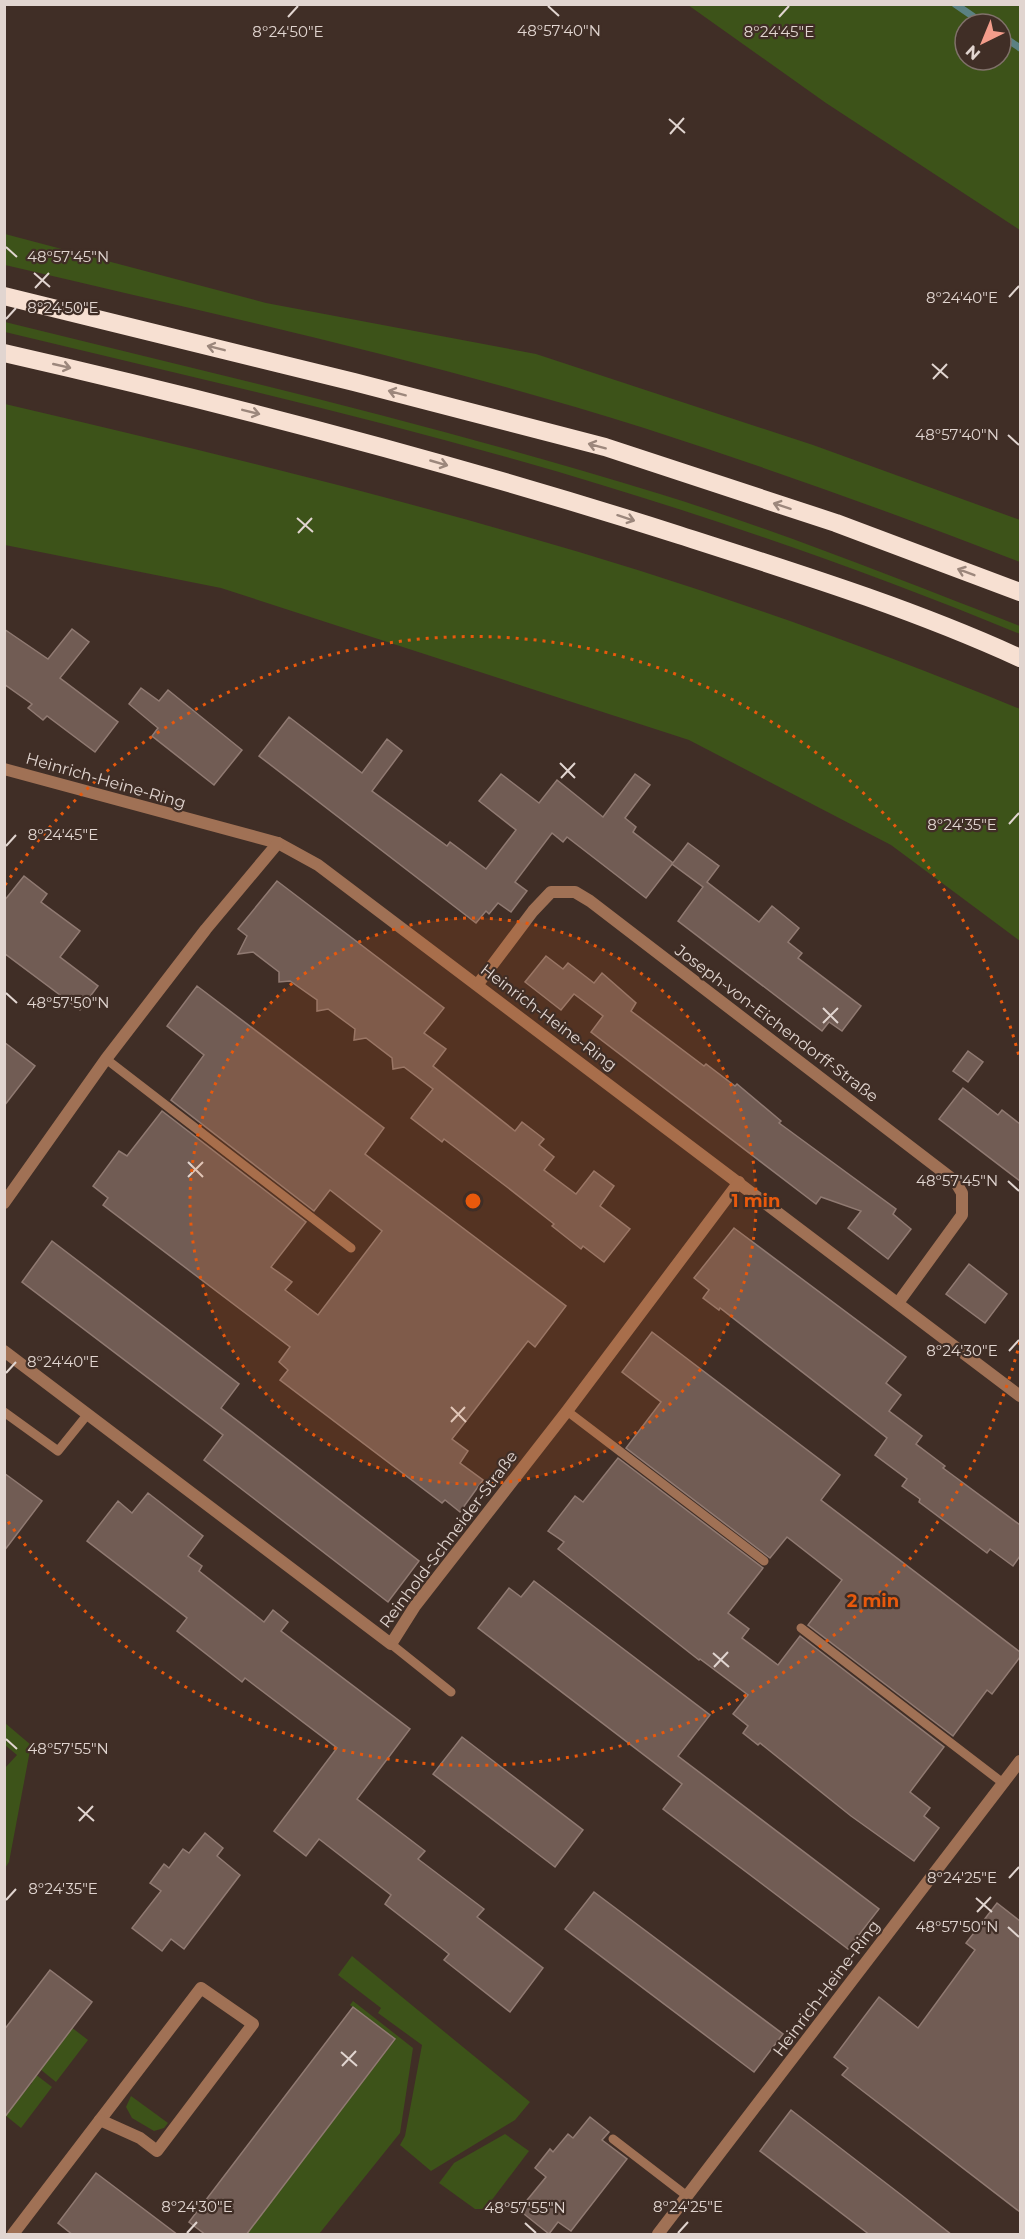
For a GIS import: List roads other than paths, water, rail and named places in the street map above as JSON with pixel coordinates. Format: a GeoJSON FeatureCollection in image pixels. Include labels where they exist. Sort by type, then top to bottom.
{"type":"FeatureCollection","features":[{"type":"Feature","properties":{"kind":"highway"},"geometry":{"type":"LineString","coordinates":[[4,296],[354,382],[605,447],[836,523],[1020,592]]}},
{"type":"Feature","properties":{"kind":"highway"},"geometry":{"type":"LineString","coordinates":[[4,353],[347,436],[593,508],[812,577],[1020,658]]}},
{"type":"Feature","properties":{"kind":"street","name":"Heinrich-Heine-Ring"},"geometry":{"type":"LineString","coordinates":[[4,769],[278,843],[318,865],[1020,1396]]}},
{"type":"Feature","properties":{"kind":"street"},"geometry":{"type":"LineString","coordinates":[[4,1203],[106,1059],[207,929],[278,843]]}},
{"type":"Feature","properties":{"kind":"street","name":"Joseph-von-Eichendorff-Straße"},"geometry":{"type":"LineString","coordinates":[[478,984],[533,911],[551,892],[575,892],[590,901],[955,1181],[962,1193],[962,1215],[898,1303]]}},
{"type":"Feature","properties":{"kind":"street","name":"Reinhold-Schneider-Straße"},"geometry":{"type":"LineString","coordinates":[[4,1351],[391,1644],[415,1606],[567,1411],[739,1182]]}},
{"type":"Feature","properties":{"kind":"street","name":"Heinrich-Heine-Ring"},"geometry":{"type":"LineString","coordinates":[[658,2235],[1020,1761]]}},
{"type":"Feature","properties":{"kind":"street"},"geometry":{"type":"LineString","coordinates":[[12,2235],[201,1988],[253,2024],[157,2151],[140,2138],[100,2120]]}},
{"type":"Feature","properties":{"kind":"lane"},"geometry":{"type":"LineString","coordinates":[[106,1059],[351,1248]]}},
{"type":"Feature","properties":{"kind":"lane"},"geometry":{"type":"LineString","coordinates":[[567,1411],[764,1561]]}},
{"type":"Feature","properties":{"kind":"lane"},"geometry":{"type":"LineString","coordinates":[[4,1412],[58,1451],[87,1415]]}},
{"type":"Feature","properties":{"kind":"lane"},"geometry":{"type":"LineString","coordinates":[[801,1629],[1003,1783]]}},
{"type":"Feature","properties":{"kind":"lane"},"geometry":{"type":"LineString","coordinates":[[391,1644],[451,1692]]}},
{"type":"Feature","properties":{"kind":"lane"},"geometry":{"type":"LineString","coordinates":[[613,2139],[687,2196]]}},
{"type":"Feature","properties":{"kind":"waterway"},"geometry":{"type":"LineString","coordinates":[[955,4],[967,12]]}},
{"type":"Feature","properties":{"kind":"waterway"},"geometry":{"type":"LineString","coordinates":[[1013,43],[1020,48]]}}]}
